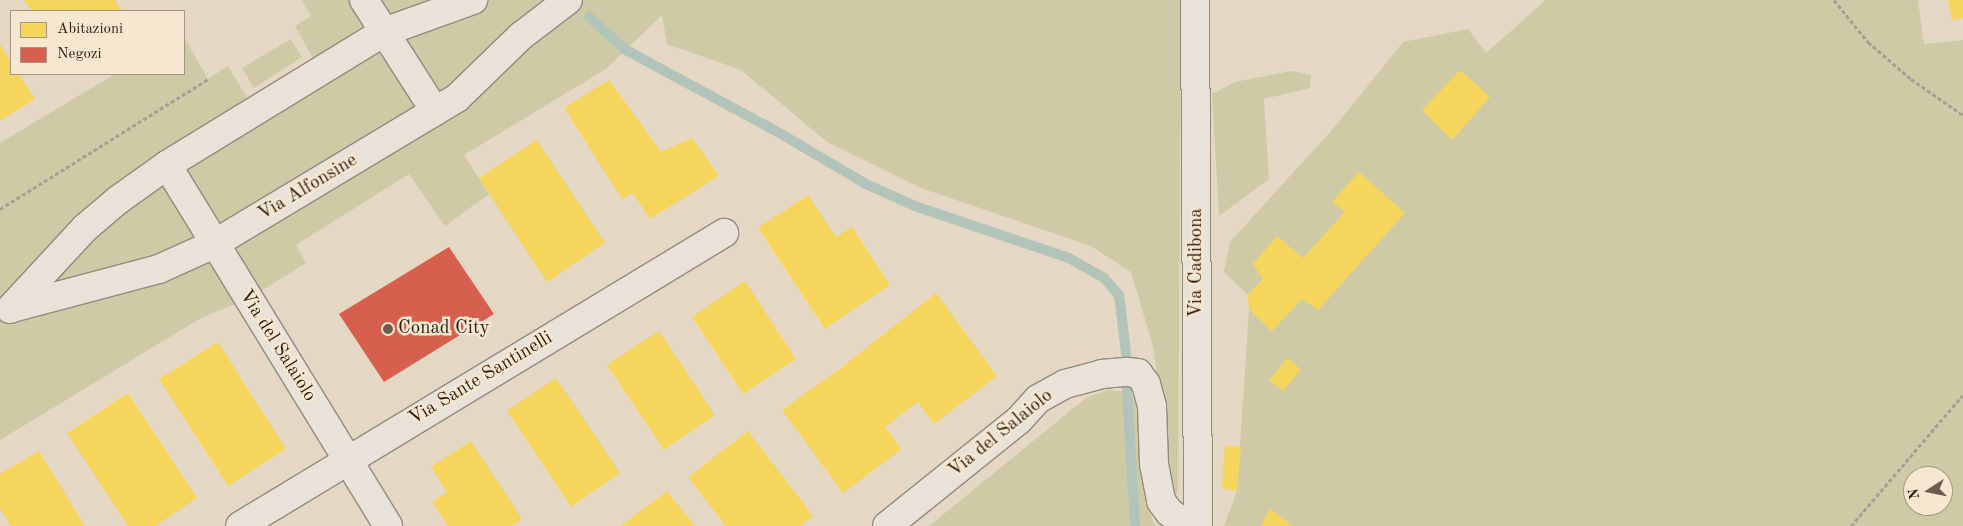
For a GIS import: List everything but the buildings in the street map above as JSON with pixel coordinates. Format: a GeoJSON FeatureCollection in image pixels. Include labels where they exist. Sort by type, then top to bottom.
{"type":"FeatureCollection","features":[{"type":"Feature","properties":{"kind":"street"},"geometry":{"type":"LineString","coordinates":[[364,0],[435,111]]}},
{"type":"Feature","properties":{"kind":"street","name":"Via Alfonsine"},"geometry":{"type":"LineString","coordinates":[[6,312],[85,228],[118,200],[167,165],[384,32],[473,0]]}},
{"type":"Feature","properties":{"kind":"street","name":"Via Alfonsine"},"geometry":{"type":"LineString","coordinates":[[6,312],[159,269],[214,244],[457,98],[521,36],[568,0]]}},
{"type":"Feature","properties":{"kind":"street","name":"Via Cadibona"},"geometry":{"type":"LineString","coordinates":[[1195,0],[1198,526]]}},
{"type":"Feature","properties":{"kind":"street","name":"Via del Salaiolo"},"geometry":{"type":"LineString","coordinates":[[167,165],[388,526]]}},
{"type":"Feature","properties":{"kind":"street","name":"Via Sante Santinelli"},"geometry":{"type":"LineString","coordinates":[[240,526],[724,233]]}},
{"type":"Feature","properties":{"kind":"street","name":"Via del Salaiolo"},"geometry":{"type":"LineString","coordinates":[[887,526],[1020,420],[1038,399],[1065,384],[1102,374],[1127,372],[1138,373],[1146,384],[1152,406],[1154,464],[1161,501],[1169,512],[1188,526]]}},
{"type":"Feature","properties":{"kind":"path"},"geometry":{"type":"LineString","coordinates":[[1834,0],[1868,42],[1910,78],[1963,115]]}},
{"type":"Feature","properties":{"kind":"path"},"geometry":{"type":"LineString","coordinates":[[0,209],[208,79]]}},
{"type":"Feature","properties":{"kind":"path"},"geometry":{"type":"LineString","coordinates":[[1851,526],[1963,395]]}},
{"type":"Feature","properties":{"kind":"shaded area"},"geometry":{"type":"Polygon","coordinates":[[[302,0],[1181,0],[1178,493],[1171,493],[1166,482],[1161,399],[1153,346],[1131,272],[1091,246],[921,188],[827,142],[741,70],[667,44],[662,15],[606,69],[464,155],[489,194],[445,226],[409,174],[296,245],[306,263],[248,299],[201,318],[0,440],[0,143],[113,75],[185,75],[185,39],[208,79],[228,66],[255,111],[320,71],[295,26],[311,16],[302,0]]]}},
{"type":"Feature","properties":{"kind":"shaded area"},"geometry":{"type":"Polygon","coordinates":[[[1546,0],[1918,0],[1924,44],[1963,40],[1963,526],[1224,526],[1237,491],[1249,309],[1248,295],[1224,272],[1230,242],[1333,129],[1403,42],[1468,29],[1486,53],[1546,0]]]}},
{"type":"Feature","properties":{"kind":"shaded area"},"geometry":{"type":"Polygon","coordinates":[[[291,39],[302,57],[254,88],[242,68],[291,39]]]}},
{"type":"Feature","properties":{"kind":"shaded area"},"geometry":{"type":"Polygon","coordinates":[[[1291,71],[1311,75],[1310,88],[1264,99],[1269,179],[1219,216],[1212,94],[1235,82],[1291,71]]]}},
{"type":"Feature","properties":{"kind":"shaded area"},"geometry":{"type":"Polygon","coordinates":[[[1108,390],[1131,392],[1138,409],[1149,510],[1155,526],[929,526],[1086,398],[1108,390]]]}},
{"type":"Feature","properties":{"kind":"waterway"},"geometry":{"type":"LineString","coordinates":[[589,17],[626,50],[776,131],[866,184],[915,206],[1069,258],[1104,278],[1119,295],[1127,361]]}},
{"type":"Feature","properties":{"kind":"waterway"},"geometry":{"type":"LineString","coordinates":[[1127,390],[1135,526]]}},
{"type":"Feature","properties":{"kind":"place","name":"Conad City"},"geometry":{"type":"Point","coordinates":[388,329]}}]}
